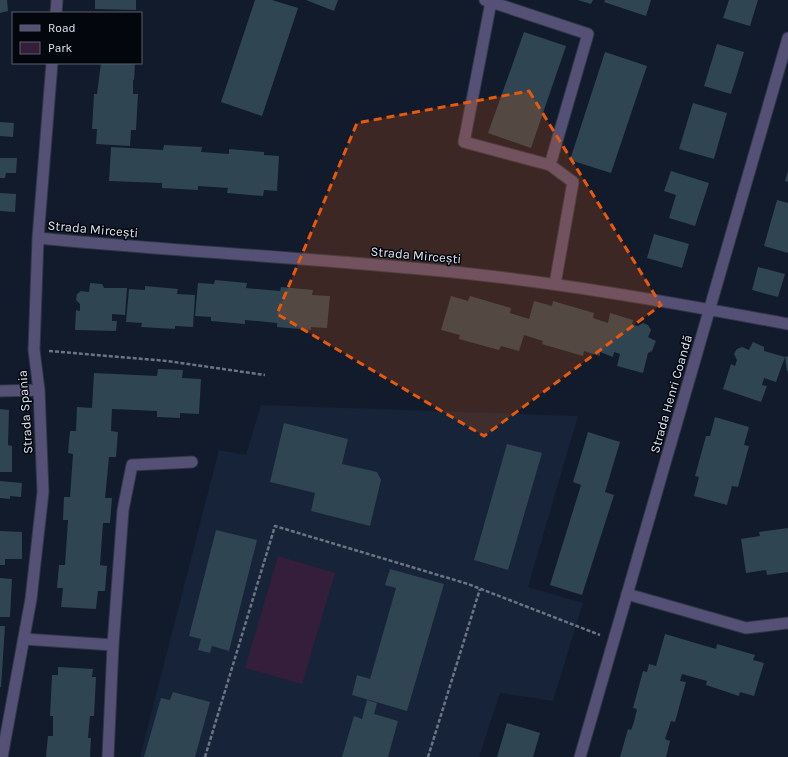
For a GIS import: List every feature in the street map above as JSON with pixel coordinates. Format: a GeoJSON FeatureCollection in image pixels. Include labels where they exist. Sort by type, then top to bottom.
{"type":"FeatureCollection","features":[{"type":"Feature","properties":{"kind":"street"},"geometry":{"type":"LineString","coordinates":[[56,12],[57,0]]}},
{"type":"Feature","properties":{"kind":"street"},"geometry":{"type":"LineString","coordinates":[[550,165],[588,34],[488,1],[464,142],[550,165],[573,182],[555,284]]}},
{"type":"Feature","properties":{"kind":"street","name":"Strada Henri Coandă"},"geometry":{"type":"LineString","coordinates":[[580,757],[788,38]]}},
{"type":"Feature","properties":{"kind":"street","name":"Strada Spania"},"geometry":{"type":"LineString","coordinates":[[2,757],[31,599],[44,492],[39,390],[34,350],[38,238],[52,64]]}},
{"type":"Feature","properties":{"kind":"street","name":"Strada Mircești"},"geometry":{"type":"LineString","coordinates":[[38,238],[432,270],[555,284],[788,324]]}},
{"type":"Feature","properties":{"kind":"street"},"geometry":{"type":"LineString","coordinates":[[0,391],[39,390]]}},
{"type":"Feature","properties":{"kind":"street"},"geometry":{"type":"LineString","coordinates":[[108,757],[113,645],[123,510],[132,465],[192,462]]}},
{"type":"Feature","properties":{"kind":"street"},"geometry":{"type":"LineString","coordinates":[[627,594],[746,628],[788,623]]}},
{"type":"Feature","properties":{"kind":"street"},"geometry":{"type":"LineString","coordinates":[[24,639],[113,645]]}},
{"type":"Feature","properties":{"kind":"path"},"geometry":{"type":"LineString","coordinates":[[34,350],[167,361],[265,375]]}},
{"type":"Feature","properties":{"kind":"path"},"geometry":{"type":"LineString","coordinates":[[205,757],[275,526],[468,584],[480,590],[613,640]]}},
{"type":"Feature","properties":{"kind":"path"},"geometry":{"type":"LineString","coordinates":[[428,757],[480,590]]}},
{"type":"Feature","properties":{"kind":"highlighted area"},"geometry":{"type":"Polygon","coordinates":[[[529,91],[661,305],[484,436],[277,314],[357,123],[529,91]]]}},
{"type":"Feature","properties":{"kind":"shaded area"},"geometry":{"type":"Polygon","coordinates":[[[261,405],[578,416],[528,587],[583,603],[553,701],[500,693],[479,757],[140,757],[219,450],[246,455],[261,405]]]}},
{"type":"Feature","properties":{"kind":"green space"},"geometry":{"type":"Polygon","coordinates":[[[278,556],[335,573],[302,684],[245,668],[278,556]]]}},
{"type":"Feature","properties":{"kind":"building"},"geometry":{"type":"Polygon","coordinates":[[[0,0],[7,0],[8,11],[0,13],[0,0]]]}},
{"type":"Feature","properties":{"kind":"building"},"geometry":{"type":"Polygon","coordinates":[[[95,0],[136,0],[136,10],[95,9],[95,0]]]}},
{"type":"Feature","properties":{"kind":"building"},"geometry":{"type":"Polygon","coordinates":[[[255,0],[272,0],[298,8],[262,116],[221,102],[255,0]]]}},
{"type":"Feature","properties":{"kind":"building"},"geometry":{"type":"Polygon","coordinates":[[[306,0],[338,0],[334,11],[306,0]]]}},
{"type":"Feature","properties":{"kind":"building"},"geometry":{"type":"Polygon","coordinates":[[[578,0],[593,0],[591,4],[578,0]]]}},
{"type":"Feature","properties":{"kind":"building"},"geometry":{"type":"Polygon","coordinates":[[[605,0],[651,0],[646,16],[604,2],[605,0]]]}},
{"type":"Feature","properties":{"kind":"building"},"geometry":{"type":"Polygon","coordinates":[[[729,0],[758,0],[750,26],[723,18],[729,0]]]}},
{"type":"Feature","properties":{"kind":"building"},"geometry":{"type":"Polygon","coordinates":[[[524,32],[566,46],[531,148],[488,133],[524,32]]]}},
{"type":"Feature","properties":{"kind":"building"},"geometry":{"type":"Polygon","coordinates":[[[717,44],[744,52],[731,94],[704,86],[717,44]]]}},
{"type":"Feature","properties":{"kind":"building"},"geometry":{"type":"Polygon","coordinates":[[[605,52],[647,66],[611,173],[570,160],[605,52]]]}},
{"type":"Feature","properties":{"kind":"building"},"geometry":{"type":"Polygon","coordinates":[[[101,64],[135,64],[134,80],[121,79],[133,80],[133,94],[138,94],[136,130],[131,130],[130,146],[96,144],[97,129],[92,129],[94,94],[97,94],[101,64]]]}},
{"type":"Feature","properties":{"kind":"building"},"geometry":{"type":"Polygon","coordinates":[[[693,103],[727,113],[714,159],[679,149],[693,103]]]}},
{"type":"Feature","properties":{"kind":"building"},"geometry":{"type":"Polygon","coordinates":[[[0,122],[14,123],[13,137],[0,136],[0,122]]]}},
{"type":"Feature","properties":{"kind":"building"},"geometry":{"type":"Polygon","coordinates":[[[164,145],[202,147],[201,152],[229,154],[229,149],[264,152],[264,155],[279,156],[277,191],[264,190],[263,196],[227,193],[228,188],[198,186],[198,190],[162,188],[162,183],[109,181],[111,147],[163,150],[164,145]]]}},
{"type":"Feature","properties":{"kind":"building"},"geometry":{"type":"Polygon","coordinates":[[[0,158],[17,158],[16,173],[6,173],[5,178],[0,178],[0,158]]]}},
{"type":"Feature","properties":{"kind":"building"},"geometry":{"type":"Polygon","coordinates":[[[671,171],[709,183],[695,226],[669,218],[676,195],[664,191],[671,171]]]}},
{"type":"Feature","properties":{"kind":"building"},"geometry":{"type":"Polygon","coordinates":[[[788,171],[788,182],[785,181],[788,171]]]}},
{"type":"Feature","properties":{"kind":"building"},"geometry":{"type":"Polygon","coordinates":[[[0,193],[16,194],[15,212],[0,211],[0,193]]]}},
{"type":"Feature","properties":{"kind":"building"},"geometry":{"type":"Polygon","coordinates":[[[777,200],[788,203],[788,253],[764,246],[777,200]]]}},
{"type":"Feature","properties":{"kind":"building"},"geometry":{"type":"Polygon","coordinates":[[[654,234],[689,244],[682,268],[647,258],[654,234]]]}},
{"type":"Feature","properties":{"kind":"building"},"geometry":{"type":"Polygon","coordinates":[[[758,267],[785,274],[778,297],[752,290],[758,267]]]}},
{"type":"Feature","properties":{"kind":"building"},"geometry":{"type":"Polygon","coordinates":[[[215,280],[247,283],[246,288],[280,291],[281,287],[313,290],[312,295],[330,296],[327,328],[311,327],[311,330],[277,327],[277,323],[245,320],[245,324],[211,321],[211,317],[195,316],[198,283],[214,284],[215,280]]]}},
{"type":"Feature","properties":{"kind":"building"},"geometry":{"type":"Polygon","coordinates":[[[90,283],[102,284],[104,288],[127,288],[125,315],[112,314],[112,321],[117,321],[116,331],[75,330],[76,310],[80,311],[80,304],[76,300],[77,294],[81,291],[89,292],[90,283]]]}},
{"type":"Feature","properties":{"kind":"building"},"geometry":{"type":"Polygon","coordinates":[[[145,286],[178,289],[177,294],[195,295],[193,327],[175,326],[175,329],[141,327],[142,323],[126,322],[129,289],[145,290],[145,286]]]}},
{"type":"Feature","properties":{"kind":"building"},"geometry":{"type":"Polygon","coordinates":[[[451,296],[468,301],[470,296],[511,308],[510,313],[529,319],[534,301],[552,306],[553,301],[594,313],[593,318],[608,323],[610,313],[633,320],[632,324],[638,326],[643,323],[648,325],[651,330],[648,337],[656,341],[652,351],[648,353],[643,373],[617,366],[620,354],[614,352],[613,357],[600,352],[600,356],[584,351],[583,356],[542,344],[543,341],[524,335],[519,351],[501,346],[499,350],[459,339],[460,335],[441,330],[451,296]]]}},
{"type":"Feature","properties":{"kind":"building"},"geometry":{"type":"Polygon","coordinates":[[[753,342],[764,347],[764,351],[785,357],[776,382],[764,378],[762,385],[767,386],[761,402],[723,389],[731,364],[735,366],[737,360],[734,354],[737,349],[742,347],[749,350],[753,342]]]}},
{"type":"Feature","properties":{"kind":"building"},"geometry":{"type":"Polygon","coordinates":[[[788,356],[788,371],[787,371],[785,357],[788,356]]]}},
{"type":"Feature","properties":{"kind":"building"},"geometry":{"type":"Polygon","coordinates":[[[158,369],[183,370],[182,378],[201,379],[199,414],[180,413],[180,418],[157,417],[157,411],[112,409],[111,431],[118,432],[116,457],[109,457],[105,498],[112,498],[110,523],[103,523],[100,565],[107,566],[105,591],[98,591],[96,609],[61,607],[63,588],[57,588],[59,565],[65,565],[68,520],[63,520],[64,497],[70,497],[73,454],[68,453],[70,431],[76,431],[77,407],[92,408],[94,373],[157,376],[158,369]]]}},
{"type":"Feature","properties":{"kind":"building"},"geometry":{"type":"Polygon","coordinates":[[[0,409],[9,410],[8,445],[12,446],[12,472],[0,472],[0,409]]]}},
{"type":"Feature","properties":{"kind":"building"},"geometry":{"type":"Polygon","coordinates":[[[715,417],[749,427],[744,445],[749,446],[738,487],[732,486],[727,505],[694,496],[699,477],[695,476],[706,436],[710,436],[715,417]]]}},
{"type":"Feature","properties":{"kind":"building"},"geometry":{"type":"Polygon","coordinates":[[[284,423],[348,439],[342,464],[377,472],[381,480],[370,526],[311,511],[315,493],[270,482],[284,423]]]}},
{"type":"Feature","properties":{"kind":"building"},"geometry":{"type":"Polygon","coordinates":[[[588,432],[620,442],[605,492],[614,495],[582,595],[550,585],[581,485],[573,482],[588,432]]]}},
{"type":"Feature","properties":{"kind":"building"},"geometry":{"type":"Polygon","coordinates":[[[507,444],[542,453],[508,570],[474,560],[507,444]]]}},
{"type":"Feature","properties":{"kind":"building"},"geometry":{"type":"Polygon","coordinates":[[[0,481],[22,483],[21,497],[10,496],[10,499],[0,498],[0,481]]]}},
{"type":"Feature","properties":{"kind":"building"},"geometry":{"type":"Polygon","coordinates":[[[788,528],[788,572],[767,575],[766,570],[746,573],[741,539],[760,536],[759,532],[788,528]]]}},
{"type":"Feature","properties":{"kind":"building"},"geometry":{"type":"Polygon","coordinates":[[[216,530],[257,540],[229,651],[212,646],[210,653],[198,650],[201,639],[189,636],[216,530]]]}},
{"type":"Feature","properties":{"kind":"building"},"geometry":{"type":"Polygon","coordinates":[[[0,531],[22,532],[22,559],[5,559],[5,565],[0,565],[0,531]]]}},
{"type":"Feature","properties":{"kind":"building"},"geometry":{"type":"Polygon","coordinates":[[[390,569],[444,584],[407,711],[352,695],[357,675],[370,679],[396,588],[385,585],[390,569]]]}},
{"type":"Feature","properties":{"kind":"building"},"geometry":{"type":"Polygon","coordinates":[[[0,578],[12,579],[10,617],[0,617],[0,578]]]}},
{"type":"Feature","properties":{"kind":"building"},"geometry":{"type":"Polygon","coordinates":[[[0,626],[5,626],[1,687],[0,687],[0,626]]]}},
{"type":"Feature","properties":{"kind":"building"},"geometry":{"type":"Polygon","coordinates":[[[665,634],[716,649],[717,644],[755,655],[753,660],[764,663],[754,696],[740,692],[739,696],[706,685],[707,681],[682,674],[680,681],[686,682],[675,722],[671,721],[665,739],[670,741],[666,757],[620,757],[628,729],[631,730],[634,722],[637,709],[633,708],[643,671],[647,672],[649,664],[656,666],[665,634]]]}},
{"type":"Feature","properties":{"kind":"building"},"geometry":{"type":"Polygon","coordinates":[[[58,667],[93,669],[92,677],[96,677],[94,716],[90,716],[88,738],[91,738],[90,757],[46,757],[48,736],[53,736],[53,716],[50,716],[52,675],[58,675],[58,667]]]}},
{"type":"Feature","properties":{"kind":"building"},"geometry":{"type":"Polygon","coordinates":[[[173,692],[210,702],[195,757],[144,757],[161,698],[170,700],[173,692]]]}},
{"type":"Feature","properties":{"kind":"building"},"geometry":{"type":"Polygon","coordinates":[[[367,700],[377,703],[374,714],[398,721],[388,757],[342,757],[354,716],[362,719],[367,700]]]}},
{"type":"Feature","properties":{"kind":"building"},"geometry":{"type":"Polygon","coordinates":[[[507,723],[540,733],[533,757],[497,757],[507,723]]]}}]}
